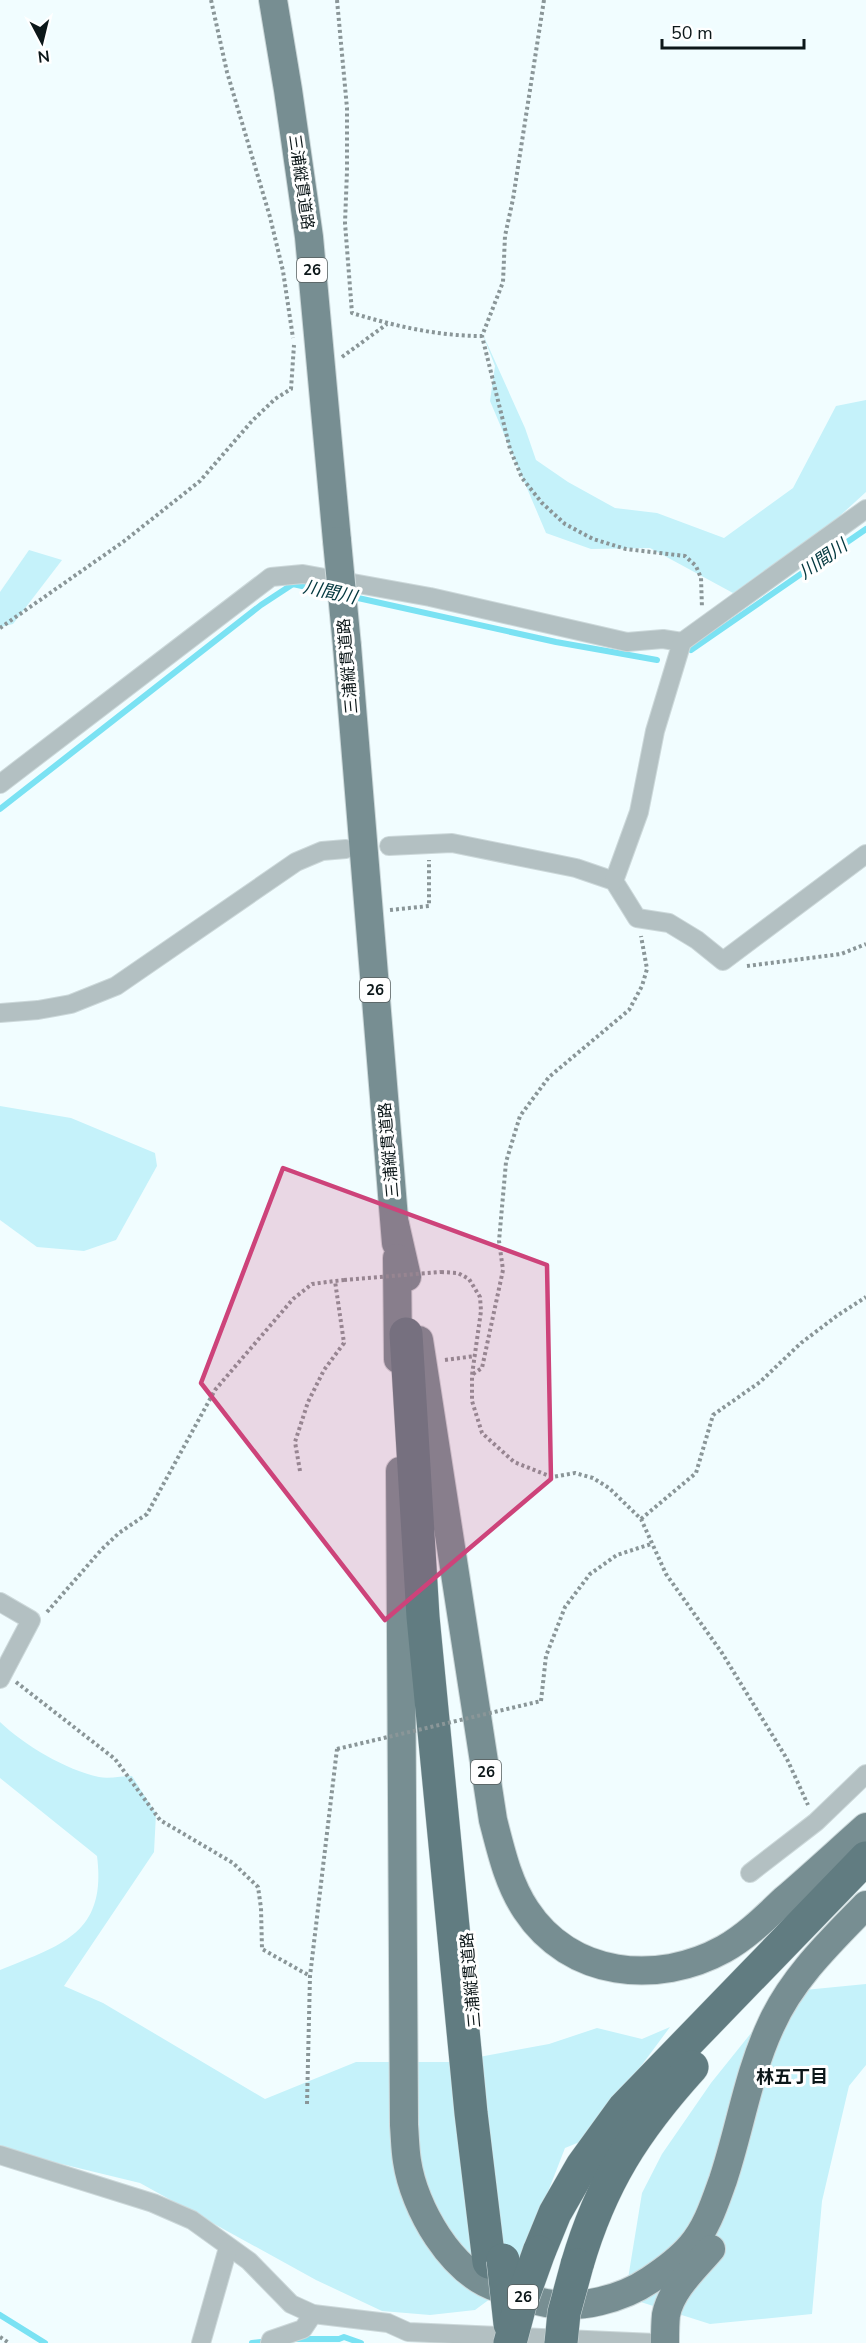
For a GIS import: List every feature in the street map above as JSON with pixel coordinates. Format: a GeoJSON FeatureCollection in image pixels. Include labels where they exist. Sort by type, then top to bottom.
{"type":"FeatureCollection","features":[{"type":"Feature","properties":{"kind":"highway","name":"三浦縦貫道路"},"geometry":{"type":"LineString","coordinates":[[406,1334],[420,1451],[430,1617],[471,2113],[511,2343]]}},
{"type":"Feature","properties":{"kind":"highway","name":"26"},"geometry":{"type":"LineString","coordinates":[[511,2343],[520,2306],[538,2252],[555,2213],[582,2166],[624,2108],[866,1858]]}},
{"type":"Feature","properties":{"kind":"highway"},"geometry":{"type":"LineString","coordinates":[[561,2343],[564,2313],[586,2232],[600,2198],[636,2136],[708,2049],[866,1891]]}},
{"type":"Feature","properties":{"kind":"highway","name":"三浦縦貫道路"},"geometry":{"type":"LineString","coordinates":[[496,2261],[499,2343]]}},
{"type":"Feature","properties":{"kind":"main road","name":"三浦縦貫道路"},"geometry":{"type":"LineString","coordinates":[[273,0],[309,237],[397,1258],[406,1334]]}},
{"type":"Feature","properties":{"kind":"main road","name":"26"},"geometry":{"type":"LineString","coordinates":[[395,1224],[414,1305],[493,1820],[501,1855],[512,1884],[526,1910],[562,1948],[581,1959],[607,1968],[628,1971],[673,1968],[700,1960],[725,1948],[752,1929],[866,1827]]}},
{"type":"Feature","properties":{"kind":"main road"},"geometry":{"type":"LineString","coordinates":[[397,1258],[404,2125],[407,2162],[416,2193],[428,2222],[446,2248],[466,2269],[492,2286],[535,2301],[558,2305],[597,2301],[638,2288],[679,2259],[693,2244],[715,2203],[733,2149],[751,2076],[779,2008],[801,1976],[866,1905]]}},
{"type":"Feature","properties":{"kind":"main road"},"geometry":{"type":"LineString","coordinates":[[665,2343],[666,2315],[670,2302],[679,2286],[711,2248],[723,2226],[732,2193],[733,2149]]}},
{"type":"Feature","properties":{"kind":"street"},"geometry":{"type":"LineString","coordinates":[[614,881],[639,812],[655,730],[682,642],[866,509]]}},
{"type":"Feature","properties":{"kind":"street"},"geometry":{"type":"LineString","coordinates":[[0,784],[271,577],[303,574],[407,593],[627,642],[663,639],[682,642]]}},
{"type":"Feature","properties":{"kind":"street"},"geometry":{"type":"LineString","coordinates":[[388,846],[452,843],[576,868],[614,881],[637,918],[669,923],[698,940],[723,960],[866,854]]}},
{"type":"Feature","properties":{"kind":"street"},"geometry":{"type":"LineString","coordinates":[[0,1013],[38,1010],[70,1004],[116,986],[296,862],[322,851],[346,849]]}},
{"type":"Feature","properties":{"kind":"street"},"geometry":{"type":"LineString","coordinates":[[0,1602],[30,1620],[2,1676]]}},
{"type":"Feature","properties":{"kind":"street"},"geometry":{"type":"LineString","coordinates":[[750,1873],[816,1822],[866,1773]]}},
{"type":"Feature","properties":{"kind":"street"},"geometry":{"type":"LineString","coordinates":[[0,2155],[153,2204],[192,2220],[249,2261],[291,2304],[313,2314],[388,2323],[411,2338],[655,2343]]}},
{"type":"Feature","properties":{"kind":"street"},"geometry":{"type":"LineString","coordinates":[[201,2343],[228,2248]]}},
{"type":"Feature","properties":{"kind":"street"},"geometry":{"type":"LineString","coordinates":[[270,2343],[271,2340],[303,2329],[313,2314]]}},
{"type":"Feature","properties":{"kind":"path"},"geometry":{"type":"LineString","coordinates":[[0,628],[123,542],[200,481],[252,421],[275,399],[291,389],[294,344],[283,271],[270,217],[227,72],[211,0]]}},
{"type":"Feature","properties":{"kind":"path"},"geometry":{"type":"LineString","coordinates":[[337,0],[347,108],[348,171],[345,224],[352,313],[413,330],[461,336],[482,336]]}},
{"type":"Feature","properties":{"kind":"path"},"geometry":{"type":"LineString","coordinates":[[544,0],[513,199],[504,236],[503,282],[482,336],[510,449],[522,478],[542,503],[565,524],[593,539],[626,549],[685,556],[696,566],[701,579],[703,626]]}},
{"type":"Feature","properties":{"kind":"path"},"geometry":{"type":"LineString","coordinates":[[340,358],[388,323]]}},
{"type":"Feature","properties":{"kind":"path"},"geometry":{"type":"LineString","coordinates":[[388,910],[429,906],[429,844]]}},
{"type":"Feature","properties":{"kind":"path"},"geometry":{"type":"LineString","coordinates":[[472,1375],[482,1368],[503,1270],[499,1241],[506,1162],[520,1116],[549,1077],[628,1010],[636,999],[647,969],[637,918]]}},
{"type":"Feature","properties":{"kind":"path"},"geometry":{"type":"LineString","coordinates":[[723,960],[736,966],[754,966],[841,954],[866,944]]}},
{"type":"Feature","properties":{"kind":"path"},"geometry":{"type":"LineString","coordinates":[[30,1620],[44,1616],[102,1549],[119,1533],[147,1514],[216,1390],[293,1299],[312,1284],[441,1272],[458,1273],[469,1279],[480,1297],[481,1311],[472,1375],[472,1401],[482,1433],[514,1462],[552,1477],[575,1473],[593,1478],[609,1488],[641,1519],[666,1574],[722,1653],[786,1759],[816,1822]]}},
{"type":"Feature","properties":{"kind":"path"},"geometry":{"type":"LineString","coordinates":[[300,1471],[295,1442],[309,1401],[324,1370],[344,1343],[335,1281]]}},
{"type":"Feature","properties":{"kind":"path"},"geometry":{"type":"LineString","coordinates":[[641,1519],[696,1473],[713,1415],[760,1382],[810,1336],[866,1298]]}},
{"type":"Feature","properties":{"kind":"path"},"geometry":{"type":"LineString","coordinates":[[435,1362],[475,1356]]}},
{"type":"Feature","properties":{"kind":"path"},"geometry":{"type":"LineString","coordinates":[[307,2104],[310,1976],[337,1749],[541,1701],[546,1656],[565,1607],[590,1574],[617,1555],[651,1544]]}},
{"type":"Feature","properties":{"kind":"path"},"geometry":{"type":"LineString","coordinates":[[2,1676],[115,1759],[160,1820],[233,1863],[258,1887],[262,1949],[310,1976]]}},
{"type":"Feature","properties":{"kind":"path"},"geometry":{"type":"LineString","coordinates":[[0,2337],[9,2343]]}},
{"type":"Feature","properties":{"kind":"highlighted area"},"geometry":{"type":"Polygon","coordinates":[[[283,1168],[547,1265],[551,1479],[385,1620],[201,1383],[283,1168]]]}},
{"type":"Feature","properties":{"kind":"shaded area"},"geometry":{"type":"Polygon","coordinates":[[[481,330],[525,428],[536,460],[568,482],[615,508],[657,513],[724,538],[793,488],[836,406],[866,400],[866,492],[788,563],[733,593],[650,548],[591,549],[546,533],[490,401],[495,366],[481,330]]]}},
{"type":"Feature","properties":{"kind":"shaded area"},"geometry":{"type":"Polygon","coordinates":[[[29,550],[62,560],[13,624],[0,627],[0,592],[29,550]]]}},
{"type":"Feature","properties":{"kind":"shaded area"},"geometry":{"type":"Polygon","coordinates":[[[0,1106],[71,1118],[155,1153],[157,1166],[116,1240],[84,1251],[37,1247],[0,1220],[0,1106]]]}},
{"type":"Feature","properties":{"kind":"shaded area"},"geometry":{"type":"Polygon","coordinates":[[[0,1722],[33,1748],[73,1769],[103,1778],[132,1776],[156,1814],[154,1852],[64,1986],[103,2003],[265,2099],[356,2062],[452,2062],[549,2044],[597,2028],[642,2039],[670,2027],[587,2139],[565,2148],[513,2282],[475,2310],[430,2315],[382,2311],[316,2280],[140,2183],[0,2149],[0,1970],[42,1953],[75,1933],[87,1920],[95,1903],[98,1882],[97,1856],[0,1778],[0,1722]]]}},
{"type":"Feature","properties":{"kind":"shaded area"},"geometry":{"type":"Polygon","coordinates":[[[866,1984],[866,2065],[849,2086],[822,2201],[812,2314],[710,2324],[625,2297],[642,2193],[662,2154],[711,2083],[784,1992],[866,1984]]]}},
{"type":"Feature","properties":{"kind":"waterway","name":"川間川"},"geometry":{"type":"LineString","coordinates":[[691,650],[866,529]]}},
{"type":"Feature","properties":{"kind":"waterway","name":"川間川"},"geometry":{"type":"LineString","coordinates":[[0,809],[261,605],[293,584],[333,593]]}},
{"type":"Feature","properties":{"kind":"waterway","name":"川間川"},"geometry":{"type":"LineString","coordinates":[[349,596],[556,642],[657,660]]}},
{"type":"Feature","properties":{"kind":"waterway"},"geometry":{"type":"LineString","coordinates":[[0,2315],[45,2343]]}},
{"type":"Feature","properties":{"kind":"waterway"},"geometry":{"type":"LineString","coordinates":[[295,2339],[344,2337],[361,2343]]}},
{"type":"Feature","properties":{"kind":"waterway"},"geometry":{"type":"LineString","coordinates":[[252,2343],[270,2341]]}},
{"type":"Feature","properties":{"kind":"district","name":"林五丁目"},"geometry":{"type":"Point","coordinates":[792,2077]}}]}
